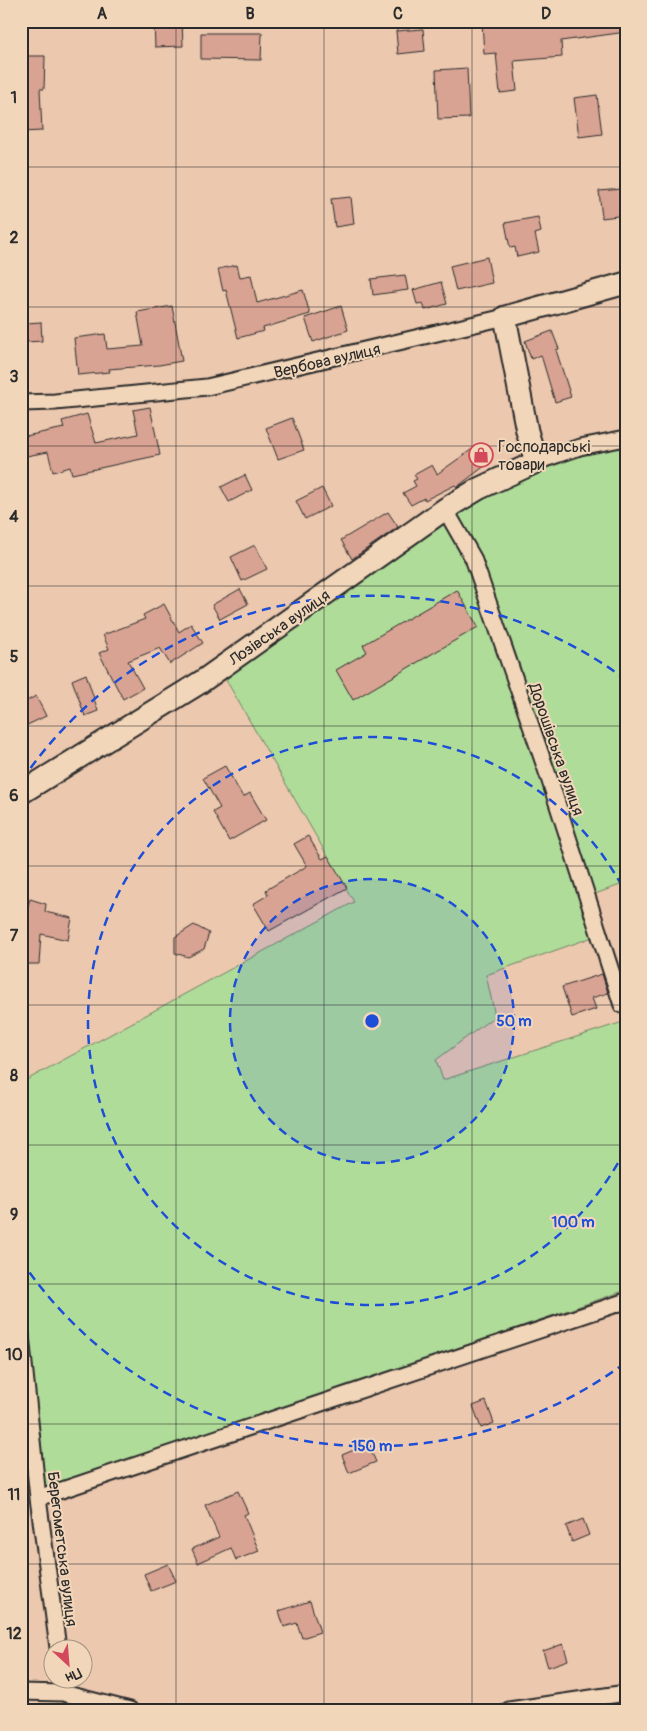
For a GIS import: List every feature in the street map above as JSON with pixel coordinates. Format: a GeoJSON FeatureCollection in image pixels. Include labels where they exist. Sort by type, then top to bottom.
{"type":"FeatureCollection","features":[{"type":"Feature","properties":{"kind":"street","name":"Вербова вулиця"},"geometry":{"type":"LineString","coordinates":[[21,403],[55,402],[206,387],[505,318],[626,283]]}},
{"type":"Feature","properties":{"kind":"street"},"geometry":{"type":"LineString","coordinates":[[505,318],[527,432],[536,462],[580,447],[626,438]]}},
{"type":"Feature","properties":{"kind":"street","name":"Лозівська вулиця"},"geometry":{"type":"LineString","coordinates":[[21,793],[201,682],[446,509],[478,489],[536,462]]}},
{"type":"Feature","properties":{"kind":"street","name":"Дорошівська вулиця"},"geometry":{"type":"LineString","coordinates":[[446,509],[473,558],[549,778],[622,1005]]}},
{"type":"Feature","properties":{"kind":"street"},"geometry":{"type":"LineString","coordinates":[[38,1498],[626,1301]]}},
{"type":"Feature","properties":{"kind":"street","name":"Берегометська вулиця"},"geometry":{"type":"LineString","coordinates":[[21,1335],[38,1498],[57,1638]]}},
{"type":"Feature","properties":{"kind":"street"},"geometry":{"type":"LineString","coordinates":[[21,1692],[49,1688]]}},
{"type":"Feature","properties":{"kind":"street"},"geometry":{"type":"LineString","coordinates":[[69,1688],[130,1710]]}},
{"type":"Feature","properties":{"kind":"street"},"geometry":{"type":"LineString","coordinates":[[509,1710],[626,1693]]}},
{"type":"Feature","properties":{"kind":"green space"},"geometry":{"type":"Polygon","coordinates":[[[626,443],[626,883],[592,895],[604,933],[486,975],[495,1016],[436,1060],[443,1080],[626,1021],[626,1290],[39,1494],[21,1328],[21,1083],[354,902],[218,666],[524,461],[626,443]]]}},
{"type":"Feature","properties":{"kind":"building"},"geometry":{"type":"Polygon","coordinates":[[[154,21],[182,21],[183,46],[155,47],[154,21]]]}},
{"type":"Feature","properties":{"kind":"building"},"geometry":{"type":"Polygon","coordinates":[[[626,21],[626,32],[561,41],[562,57],[514,61],[517,91],[500,93],[496,53],[484,54],[482,22],[626,21]]]}},
{"type":"Feature","properties":{"kind":"building"},"geometry":{"type":"Polygon","coordinates":[[[423,29],[425,51],[398,54],[396,31],[423,29]]]}},
{"type":"Feature","properties":{"kind":"building"},"geometry":{"type":"Polygon","coordinates":[[[201,33],[262,33],[261,60],[201,59],[201,33]]]}},
{"type":"Feature","properties":{"kind":"building"},"geometry":{"type":"Polygon","coordinates":[[[21,56],[45,56],[44,89],[40,89],[42,131],[21,132],[21,56]]]}},
{"type":"Feature","properties":{"kind":"building"},"geometry":{"type":"Polygon","coordinates":[[[467,68],[469,118],[438,119],[436,70],[467,68]]]}},
{"type":"Feature","properties":{"kind":"building"},"geometry":{"type":"Polygon","coordinates":[[[597,95],[602,134],[579,137],[574,98],[597,95]]]}},
{"type":"Feature","properties":{"kind":"building"},"geometry":{"type":"Polygon","coordinates":[[[622,189],[625,215],[602,218],[599,191],[622,189]]]}},
{"type":"Feature","properties":{"kind":"building"},"geometry":{"type":"Polygon","coordinates":[[[351,197],[354,224],[335,227],[331,199],[351,197]]]}},
{"type":"Feature","properties":{"kind":"building"},"geometry":{"type":"Polygon","coordinates":[[[538,217],[541,232],[535,234],[539,252],[517,257],[515,247],[510,248],[505,223],[538,217]]]}},
{"type":"Feature","properties":{"kind":"building"},"geometry":{"type":"Polygon","coordinates":[[[487,257],[492,283],[456,291],[450,266],[487,257]]]}},
{"type":"Feature","properties":{"kind":"building"},"geometry":{"type":"Polygon","coordinates":[[[237,265],[240,277],[251,275],[257,303],[303,290],[310,314],[263,328],[264,331],[238,338],[226,290],[223,291],[218,269],[237,265]]]}},
{"type":"Feature","properties":{"kind":"building"},"geometry":{"type":"Polygon","coordinates":[[[405,275],[408,290],[373,295],[371,279],[405,275]]]}},
{"type":"Feature","properties":{"kind":"building"},"geometry":{"type":"Polygon","coordinates":[[[441,282],[447,304],[425,310],[423,303],[417,304],[413,290],[441,282]]]}},
{"type":"Feature","properties":{"kind":"building"},"geometry":{"type":"Polygon","coordinates":[[[172,306],[182,361],[109,369],[110,372],[78,375],[74,338],[105,334],[107,349],[143,346],[137,312],[172,306]]]}},
{"type":"Feature","properties":{"kind":"building"},"geometry":{"type":"Polygon","coordinates":[[[341,306],[348,330],[313,342],[305,318],[341,306]]]}},
{"type":"Feature","properties":{"kind":"building"},"geometry":{"type":"Polygon","coordinates":[[[41,322],[42,341],[26,342],[26,323],[41,322]]]}},
{"type":"Feature","properties":{"kind":"building"},"geometry":{"type":"Polygon","coordinates":[[[552,331],[559,349],[556,350],[571,397],[555,402],[541,355],[531,359],[525,341],[552,331]]]}},
{"type":"Feature","properties":{"kind":"building"},"geometry":{"type":"Polygon","coordinates":[[[150,407],[160,455],[72,474],[70,467],[53,472],[48,452],[21,457],[21,437],[64,428],[62,421],[87,414],[96,443],[138,434],[133,410],[150,407]]]}},
{"type":"Feature","properties":{"kind":"building"},"geometry":{"type":"Polygon","coordinates":[[[292,418],[304,450],[278,459],[266,428],[292,418]]]}},
{"type":"Feature","properties":{"kind":"building"},"geometry":{"type":"Polygon","coordinates":[[[478,445],[490,462],[457,487],[455,485],[411,505],[403,493],[416,486],[413,481],[417,479],[414,475],[432,465],[437,474],[478,445]]]}},
{"type":"Feature","properties":{"kind":"building"},"geometry":{"type":"Polygon","coordinates":[[[245,475],[252,490],[229,502],[221,487],[245,475]]]}},
{"type":"Feature","properties":{"kind":"building"},"geometry":{"type":"Polygon","coordinates":[[[322,488],[331,506],[305,519],[296,501],[322,488]]]}},
{"type":"Feature","properties":{"kind":"building"},"geometry":{"type":"Polygon","coordinates":[[[388,512],[398,527],[352,559],[341,540],[388,512]]]}},
{"type":"Feature","properties":{"kind":"building"},"geometry":{"type":"Polygon","coordinates":[[[255,545],[267,569],[242,581],[231,557],[255,545]]]}},
{"type":"Feature","properties":{"kind":"building"},"geometry":{"type":"Polygon","coordinates":[[[240,589],[248,604],[220,619],[212,605],[240,589]]]}},
{"type":"Feature","properties":{"kind":"building"},"geometry":{"type":"Polygon","coordinates":[[[457,590],[478,627],[353,700],[336,670],[367,652],[363,645],[457,590]]]}},
{"type":"Feature","properties":{"kind":"building"},"geometry":{"type":"Polygon","coordinates":[[[164,604],[179,632],[191,624],[203,643],[170,664],[160,648],[128,661],[143,688],[123,699],[99,653],[109,649],[103,635],[145,619],[143,615],[164,604]]]}},
{"type":"Feature","properties":{"kind":"building"},"geometry":{"type":"Polygon","coordinates":[[[86,674],[98,711],[85,716],[72,680],[86,674]]]}},
{"type":"Feature","properties":{"kind":"building"},"geometry":{"type":"Polygon","coordinates":[[[36,696],[46,716],[21,728],[21,704],[36,696]]]}},
{"type":"Feature","properties":{"kind":"building"},"geometry":{"type":"Polygon","coordinates":[[[225,766],[243,797],[250,793],[266,820],[229,841],[213,812],[220,808],[203,778],[225,766]]]}},
{"type":"Feature","properties":{"kind":"building"},"geometry":{"type":"Polygon","coordinates":[[[308,836],[322,859],[328,856],[347,888],[269,931],[253,904],[268,895],[266,890],[307,866],[294,844],[308,836]]]}},
{"type":"Feature","properties":{"kind":"building"},"geometry":{"type":"Polygon","coordinates":[[[30,899],[46,904],[45,912],[72,918],[68,940],[41,934],[39,964],[21,964],[21,908],[27,909],[30,899]]]}},
{"type":"Feature","properties":{"kind":"building"},"geometry":{"type":"Polygon","coordinates":[[[194,925],[209,933],[204,949],[188,957],[175,953],[175,937],[194,925]]]}},
{"type":"Feature","properties":{"kind":"building"},"geometry":{"type":"Polygon","coordinates":[[[602,974],[608,993],[592,998],[596,1009],[572,1017],[562,987],[602,974]]]}},
{"type":"Feature","properties":{"kind":"building"},"geometry":{"type":"Polygon","coordinates":[[[486,1401],[494,1423],[481,1428],[473,1406],[486,1401]]]}},
{"type":"Feature","properties":{"kind":"building"},"geometry":{"type":"Polygon","coordinates":[[[368,1444],[376,1462],[349,1473],[342,1455],[368,1444]]]}},
{"type":"Feature","properties":{"kind":"building"},"geometry":{"type":"Polygon","coordinates":[[[238,1491],[248,1513],[244,1515],[259,1551],[236,1560],[231,1548],[198,1563],[192,1549],[219,1537],[205,1505],[238,1491]]]}},
{"type":"Feature","properties":{"kind":"building"},"geometry":{"type":"Polygon","coordinates":[[[583,1519],[589,1535],[572,1542],[566,1526],[583,1519]]]}},
{"type":"Feature","properties":{"kind":"building"},"geometry":{"type":"Polygon","coordinates":[[[168,1564],[176,1581],[151,1591],[144,1574],[168,1564]]]}},
{"type":"Feature","properties":{"kind":"building"},"geometry":{"type":"Polygon","coordinates":[[[310,1601],[320,1632],[302,1638],[297,1623],[284,1627],[279,1611],[310,1601]]]}},
{"type":"Feature","properties":{"kind":"building"},"geometry":{"type":"Polygon","coordinates":[[[563,1644],[568,1660],[548,1667],[543,1651],[563,1644]]]}},
{"type":"Feature","properties":{"kind":"place","name":"Господарські товари"},"geometry":{"type":"Point","coordinates":[481,455]}}]}
